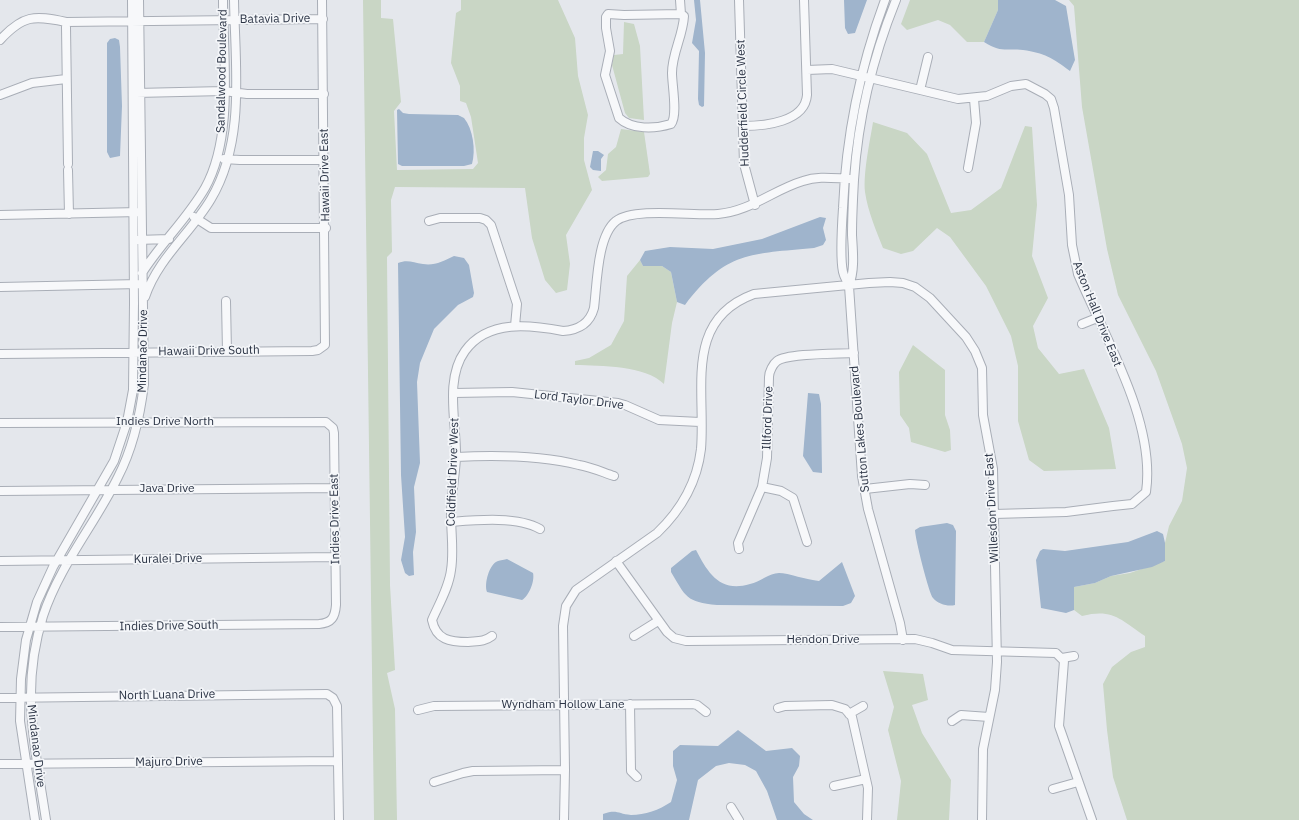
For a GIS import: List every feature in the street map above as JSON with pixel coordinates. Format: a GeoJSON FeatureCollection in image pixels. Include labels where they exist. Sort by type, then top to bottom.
{"type":"FeatureCollection","features":[{"type":"Feature","properties":{"kind":"street","name":"Mindanao Drive"},"geometry":{"type":"LineString","coordinates":[[46,820],[32,726],[30,697],[32,667],[40,627],[52,594],[70,560],[112,489],[129,453],[138,422],[144,384],[144,301],[147,284],[142,273],[138,239],[135,22],[132,0]]}},
{"type":"Feature","properties":{"kind":"street","name":"Mindanao Drive"},"geometry":{"type":"LineString","coordinates":[[135,22],[139,0]]}},
{"type":"Feature","properties":{"kind":"street","name":"Sandalwood Boulevard"},"geometry":{"type":"LineString","coordinates":[[134,285],[205,188],[218,158],[224,124],[223,0]]}},
{"type":"Feature","properties":{"kind":"street","name":"Sandalwood Boulevard"},"geometry":{"type":"LineString","coordinates":[[147,284],[197,220],[215,191],[228,159],[234,126],[234,0]]}},
{"type":"Feature","properties":{"kind":"street","name":"Hawaii Drive East"},"geometry":{"type":"LineString","coordinates":[[322,0],[327,340],[326,345],[322,348]]}},
{"type":"Feature","properties":{"kind":"street"},"geometry":{"type":"LineString","coordinates":[[680,0],[681,14],[684,16],[683,28],[674,59],[672,72],[674,121],[671,124],[656,127],[642,127],[622,121],[619,118],[605,75],[610,51],[606,28],[606,16],[608,14],[681,14]]}},
{"type":"Feature","properties":{"kind":"street","name":"Hudderfield Circle West"},"geometry":{"type":"LineString","coordinates":[[740,0],[745,174],[755,205]]}},
{"type":"Feature","properties":{"kind":"street"},"geometry":{"type":"LineString","coordinates":[[743,126],[770,124],[800,112],[804,108],[807,95],[804,0]]}},
{"type":"Feature","properties":{"kind":"street","name":"Sutton Lakes Boulevard"},"geometry":{"type":"LineString","coordinates":[[885,0],[860,77],[851,125],[844,179],[842,225],[843,271],[849,286],[857,422],[868,509],[900,623],[903,640]]}},
{"type":"Feature","properties":{"kind":"street","name":"Sutton Lakes Boulevard"},"geometry":{"type":"LineString","coordinates":[[849,286],[854,272],[852,235],[854,179],[861,125],[871,79],[896,0]]}},
{"type":"Feature","properties":{"kind":"street"},"geometry":{"type":"LineString","coordinates":[[0,40],[12,27],[34,16],[66,22],[135,22]]}},
{"type":"Feature","properties":{"kind":"street","name":"Batavia Drive"},"geometry":{"type":"LineString","coordinates":[[135,22],[323,19]]}},
{"type":"Feature","properties":{"kind":"street"},"geometry":{"type":"LineString","coordinates":[[26,21],[66,27],[124,26],[135,22]]}},
{"type":"Feature","properties":{"kind":"street"},"geometry":{"type":"LineString","coordinates":[[66,27],[69,214]]}},
{"type":"Feature","properties":{"kind":"street"},"geometry":{"type":"LineString","coordinates":[[920,90],[928,57]]}},
{"type":"Feature","properties":{"kind":"street"},"geometry":{"type":"LineString","coordinates":[[807,70],[827,68],[958,99],[974,99],[976,123],[968,168]]}},
{"type":"Feature","properties":{"kind":"street"},"geometry":{"type":"LineString","coordinates":[[0,95],[32,83],[66,79]]}},
{"type":"Feature","properties":{"kind":"street","name":"Aston Hall Drive East"},"geometry":{"type":"LineString","coordinates":[[974,99],[1020,84],[1032,86],[1041,90],[1051,99],[1056,116],[1069,195],[1074,259],[1078,274],[1124,380],[1143,433],[1148,473],[1146,492],[1132,504],[1066,512],[994,514]]}},
{"type":"Feature","properties":{"kind":"street"},"geometry":{"type":"LineString","coordinates":[[136,93],[224,91],[235,93],[324,94]]}},
{"type":"Feature","properties":{"kind":"street"},"geometry":{"type":"LineString","coordinates":[[218,158],[324,160]]}},
{"type":"Feature","properties":{"kind":"street","name":"Coldfield Drive West"},"geometry":{"type":"LineString","coordinates":[[492,636],[485,641],[451,642],[442,638],[436,633],[432,620],[447,586],[452,568],[451,522],[456,457],[454,392],[456,370],[465,351],[481,337],[491,332],[515,326],[571,331],[582,326],[588,321],[594,308],[603,242],[610,228],[623,217],[639,214],[716,214],[735,212],[755,205],[802,181],[813,178],[854,179]]}},
{"type":"Feature","properties":{"kind":"street"},"geometry":{"type":"LineString","coordinates":[[0,215],[137,212]]}},
{"type":"Feature","properties":{"kind":"street"},"geometry":{"type":"LineString","coordinates":[[188,213],[211,228],[326,228]]}},
{"type":"Feature","properties":{"kind":"street"},"geometry":{"type":"LineString","coordinates":[[429,221],[440,218],[480,218],[486,220],[491,225],[517,304],[515,326]]}},
{"type":"Feature","properties":{"kind":"street","name":"Mindanao Drive"},"geometry":{"type":"LineString","coordinates":[[35,820],[20,721],[23,658],[29,627],[42,592],[57,560],[114,460],[127,422],[133,390],[134,285],[138,239]]}},
{"type":"Feature","properties":{"kind":"street"},"geometry":{"type":"LineString","coordinates":[[138,239],[181,239]]}},
{"type":"Feature","properties":{"kind":"street","name":"Willesdon Drive East"},"geometry":{"type":"LineString","coordinates":[[564,820],[565,770],[563,626],[566,606],[581,586],[657,533],[675,515],[687,496],[696,471],[701,449],[700,422],[704,345],[716,320],[726,309],[743,298],[766,291],[890,282],[915,287],[930,298],[966,337],[975,351],[982,368],[984,415],[991,452],[997,651],[995,690],[983,749],[982,820]]}},
{"type":"Feature","properties":{"kind":"street"},"geometry":{"type":"LineString","coordinates":[[0,287],[147,284]]}},
{"type":"Feature","properties":{"kind":"street"},"geometry":{"type":"LineString","coordinates":[[226,301],[227,352]]}},
{"type":"Feature","properties":{"kind":"street"},"geometry":{"type":"LineString","coordinates":[[1082,324],[1097,318]]}},
{"type":"Feature","properties":{"kind":"street","name":"Hawaii Drive South"},"geometry":{"type":"LineString","coordinates":[[0,354],[312,351],[322,348]]}},
{"type":"Feature","properties":{"kind":"street","name":"Illford Drive"},"geometry":{"type":"LineString","coordinates":[[738,549],[738,543],[762,486],[767,458],[769,377],[774,364],[783,358],[790,357],[854,353]]}},
{"type":"Feature","properties":{"kind":"street","name":"Lord Taylor Drive"},"geometry":{"type":"LineString","coordinates":[[454,392],[512,392],[625,404],[659,420],[700,422]]}},
{"type":"Feature","properties":{"kind":"street","name":"Indies Drive North"},"geometry":{"type":"LineString","coordinates":[[0,423],[319,420],[329,424]]}},
{"type":"Feature","properties":{"kind":"street","name":"Indies Drive East"},"geometry":{"type":"LineString","coordinates":[[329,424],[333,428],[334,433],[336,557],[335,616]]}},
{"type":"Feature","properties":{"kind":"street"},"geometry":{"type":"LineString","coordinates":[[456,457],[484,456],[532,458],[579,464],[614,476]]}},
{"type":"Feature","properties":{"kind":"street"},"geometry":{"type":"LineString","coordinates":[[865,489],[910,484],[925,485]]}},
{"type":"Feature","properties":{"kind":"street"},"geometry":{"type":"LineString","coordinates":[[762,486],[781,491],[793,498],[806,542]]}},
{"type":"Feature","properties":{"kind":"street","name":"Java Drive"},"geometry":{"type":"LineString","coordinates":[[0,491],[334,488]]}},
{"type":"Feature","properties":{"kind":"street"},"geometry":{"type":"LineString","coordinates":[[451,522],[514,521],[533,525],[540,529]]}},
{"type":"Feature","properties":{"kind":"street","name":"Kuralei Drive"},"geometry":{"type":"LineString","coordinates":[[0,561],[336,557]]}},
{"type":"Feature","properties":{"kind":"street","name":"Hendon Drive"},"geometry":{"type":"LineString","coordinates":[[616,561],[670,636],[686,641],[926,641],[952,650],[1056,653],[1063,660]]}},
{"type":"Feature","properties":{"kind":"street","name":"Indies Drive South"},"geometry":{"type":"LineString","coordinates":[[0,628],[319,624],[327,623],[335,616]]}},
{"type":"Feature","properties":{"kind":"street"},"geometry":{"type":"LineString","coordinates":[[634,636],[658,621]]}},
{"type":"Feature","properties":{"kind":"street"},"geometry":{"type":"LineString","coordinates":[[1074,656],[1063,660],[1059,726],[1092,820]]}},
{"type":"Feature","properties":{"kind":"street","name":"North Luana Drive"},"geometry":{"type":"LineString","coordinates":[[0,698],[327,694],[333,698],[337,706],[338,761]]}},
{"type":"Feature","properties":{"kind":"street"},"geometry":{"type":"LineString","coordinates":[[630,704],[631,771],[637,777]]}},
{"type":"Feature","properties":{"kind":"street","name":"Wyndham Hollow Lane"},"geometry":{"type":"LineString","coordinates":[[418,710],[434,706],[630,704],[697,705],[706,712]]}},
{"type":"Feature","properties":{"kind":"street"},"geometry":{"type":"LineString","coordinates":[[778,708],[785,706],[832,704],[845,709],[852,717],[868,792],[867,820]]}},
{"type":"Feature","properties":{"kind":"street"},"geometry":{"type":"LineString","coordinates":[[849,714],[863,706]]}},
{"type":"Feature","properties":{"kind":"street"},"geometry":{"type":"LineString","coordinates":[[952,721],[961,716],[989,717]]}},
{"type":"Feature","properties":{"kind":"street"},"geometry":{"type":"LineString","coordinates":[[338,761],[339,820]]}},
{"type":"Feature","properties":{"kind":"street","name":"Majuro Drive"},"geometry":{"type":"LineString","coordinates":[[0,764],[338,761]]}},
{"type":"Feature","properties":{"kind":"street"},"geometry":{"type":"LineString","coordinates":[[434,782],[473,771],[565,770]]}},
{"type":"Feature","properties":{"kind":"street"},"geometry":{"type":"LineString","coordinates":[[834,786],[866,779]]}},
{"type":"Feature","properties":{"kind":"street"},"geometry":{"type":"LineString","coordinates":[[1053,789],[1078,782]]}},
{"type":"Feature","properties":{"kind":"street"},"geometry":{"type":"LineString","coordinates":[[731,806],[739,820]]}},
{"type":"Feature","properties":{"kind":"green space"},"geometry":{"type":"Polygon","coordinates":[[[363,0],[381,0],[381,18],[393,19],[401,102],[394,111],[397,170],[473,169],[478,163],[471,117],[466,103],[460,101],[460,86],[451,63],[456,13],[461,10],[461,0],[558,0],[575,38],[578,76],[588,115],[584,138],[584,160],[592,190],[566,235],[570,264],[567,290],[556,293],[545,280],[532,238],[525,188],[395,187],[391,200],[392,252],[387,257],[390,585],[395,670],[387,673],[395,709],[397,820],[374,820],[363,0]]]}},
{"type":"Feature","properties":{"kind":"green space"},"geometry":{"type":"Polygon","coordinates":[[[910,0],[998,0],[998,10],[984,42],[967,42],[950,25],[938,20],[907,30],[901,24],[910,0]]]}},
{"type":"Feature","properties":{"kind":"green space"},"geometry":{"type":"Polygon","coordinates":[[[1069,0],[1299,0],[1299,820],[1127,820],[1113,777],[1103,684],[1112,667],[1131,652],[1145,647],[1145,636],[1116,617],[1102,614],[1082,616],[1074,610],[1074,587],[1095,583],[1111,576],[1130,573],[1165,561],[1165,543],[1169,526],[1182,501],[1187,468],[1182,444],[1156,371],[1118,295],[1107,249],[1082,107],[1074,6],[1069,0]]]}},
{"type":"Feature","properties":{"kind":"green space"},"geometry":{"type":"Polygon","coordinates":[[[624,22],[634,24],[640,46],[644,120],[629,118],[625,113],[612,65],[614,55],[623,54],[624,22]]]}},
{"type":"Feature","properties":{"kind":"green space"},"geometry":{"type":"Polygon","coordinates":[[[873,122],[907,133],[927,154],[951,213],[971,210],[1001,188],[1025,126],[1032,127],[1037,205],[1032,256],[1048,298],[1033,326],[1038,348],[1059,374],[1084,369],[1109,428],[1116,469],[1044,471],[1029,460],[1018,421],[1018,366],[1011,336],[986,286],[950,237],[937,228],[913,251],[901,254],[883,248],[870,214],[865,192],[866,167],[873,122]]]}},
{"type":"Feature","properties":{"kind":"green space"},"geometry":{"type":"Polygon","coordinates":[[[621,129],[644,132],[650,174],[648,177],[602,181],[598,177],[606,170],[608,154],[616,147],[621,129]]]}},
{"type":"Feature","properties":{"kind":"green space"},"geometry":{"type":"Polygon","coordinates":[[[640,260],[643,266],[662,266],[671,272],[677,302],[672,323],[664,384],[646,373],[634,370],[610,366],[575,365],[575,361],[589,358],[611,345],[624,321],[627,276],[640,260]]]}},
{"type":"Feature","properties":{"kind":"green space"},"geometry":{"type":"Polygon","coordinates":[[[913,345],[945,370],[945,415],[950,430],[951,450],[945,452],[911,442],[909,428],[900,415],[899,372],[913,345]]]}},
{"type":"Feature","properties":{"kind":"green space"},"geometry":{"type":"Polygon","coordinates":[[[883,671],[923,674],[928,700],[912,705],[922,733],[951,780],[949,820],[897,820],[901,781],[888,730],[894,707],[883,671]]]}},
{"type":"Feature","properties":{"kind":"water"},"geometry":{"type":"Polygon","coordinates":[[[694,0],[700,0],[705,53],[704,106],[702,107],[699,105],[698,99],[699,51],[692,43],[696,20],[694,0]]]}},
{"type":"Feature","properties":{"kind":"water"},"geometry":{"type":"Polygon","coordinates":[[[844,0],[867,0],[855,33],[848,34],[845,28],[844,0]]]}},
{"type":"Feature","properties":{"kind":"water"},"geometry":{"type":"Polygon","coordinates":[[[998,0],[1055,0],[1066,6],[1075,60],[1070,71],[1053,59],[1043,55],[1023,50],[999,49],[984,42],[998,10],[998,0]]]}},
{"type":"Feature","properties":{"kind":"water"},"geometry":{"type":"Polygon","coordinates":[[[115,38],[119,40],[120,47],[122,106],[120,156],[110,158],[107,152],[107,43],[110,39],[115,38]]]}},
{"type":"Feature","properties":{"kind":"water"},"geometry":{"type":"Polygon","coordinates":[[[399,109],[403,113],[409,114],[458,115],[464,118],[472,134],[474,152],[472,164],[464,166],[402,166],[398,164],[397,110],[399,109]]]}},
{"type":"Feature","properties":{"kind":"water"},"geometry":{"type":"Polygon","coordinates":[[[593,151],[598,151],[604,155],[601,159],[601,171],[593,170],[590,167],[593,151]]]}},
{"type":"Feature","properties":{"kind":"water"},"geometry":{"type":"Polygon","coordinates":[[[820,217],[826,218],[823,228],[826,240],[823,245],[814,248],[756,254],[741,258],[714,274],[700,287],[685,305],[677,302],[671,272],[662,266],[643,266],[640,260],[645,251],[670,247],[713,249],[762,239],[820,217]]]}},
{"type":"Feature","properties":{"kind":"water"},"geometry":{"type":"Polygon","coordinates":[[[454,256],[464,258],[469,265],[474,293],[473,297],[458,305],[434,329],[420,363],[417,382],[420,463],[414,487],[416,532],[413,552],[414,575],[409,576],[405,573],[401,560],[405,537],[401,475],[398,263],[408,261],[423,264],[435,264],[454,256]]]}},
{"type":"Feature","properties":{"kind":"water"},"geometry":{"type":"Polygon","coordinates":[[[808,393],[819,394],[821,404],[822,473],[813,472],[803,456],[808,393]]]}},
{"type":"Feature","properties":{"kind":"water"},"geometry":{"type":"Polygon","coordinates":[[[947,523],[953,525],[956,531],[955,605],[952,606],[940,603],[933,598],[931,594],[922,566],[915,530],[920,527],[947,523]]]}},
{"type":"Feature","properties":{"kind":"water"},"geometry":{"type":"Polygon","coordinates":[[[1157,531],[1163,534],[1165,543],[1165,561],[1152,567],[1111,576],[1095,583],[1074,587],[1074,610],[1066,613],[1041,608],[1036,560],[1040,551],[1043,549],[1065,551],[1128,542],[1157,531]]]}},
{"type":"Feature","properties":{"kind":"water"},"geometry":{"type":"Polygon","coordinates":[[[696,550],[710,573],[716,579],[731,586],[750,584],[775,573],[819,581],[842,562],[855,596],[851,603],[843,606],[717,605],[699,602],[688,597],[684,593],[671,572],[671,568],[692,551],[696,550]]]}},
{"type":"Feature","properties":{"kind":"water"},"geometry":{"type":"Polygon","coordinates":[[[507,559],[533,573],[531,588],[522,600],[487,592],[486,584],[492,566],[498,561],[507,559]]]}},
{"type":"Feature","properties":{"kind":"water"},"geometry":{"type":"Polygon","coordinates":[[[738,730],[766,751],[792,748],[800,756],[799,766],[793,777],[794,802],[804,814],[813,820],[777,820],[767,791],[756,771],[745,765],[729,763],[716,766],[698,780],[689,820],[603,820],[603,814],[615,812],[631,815],[647,813],[657,810],[671,802],[677,780],[673,766],[673,751],[680,745],[718,746],[738,730]]]}}]}
